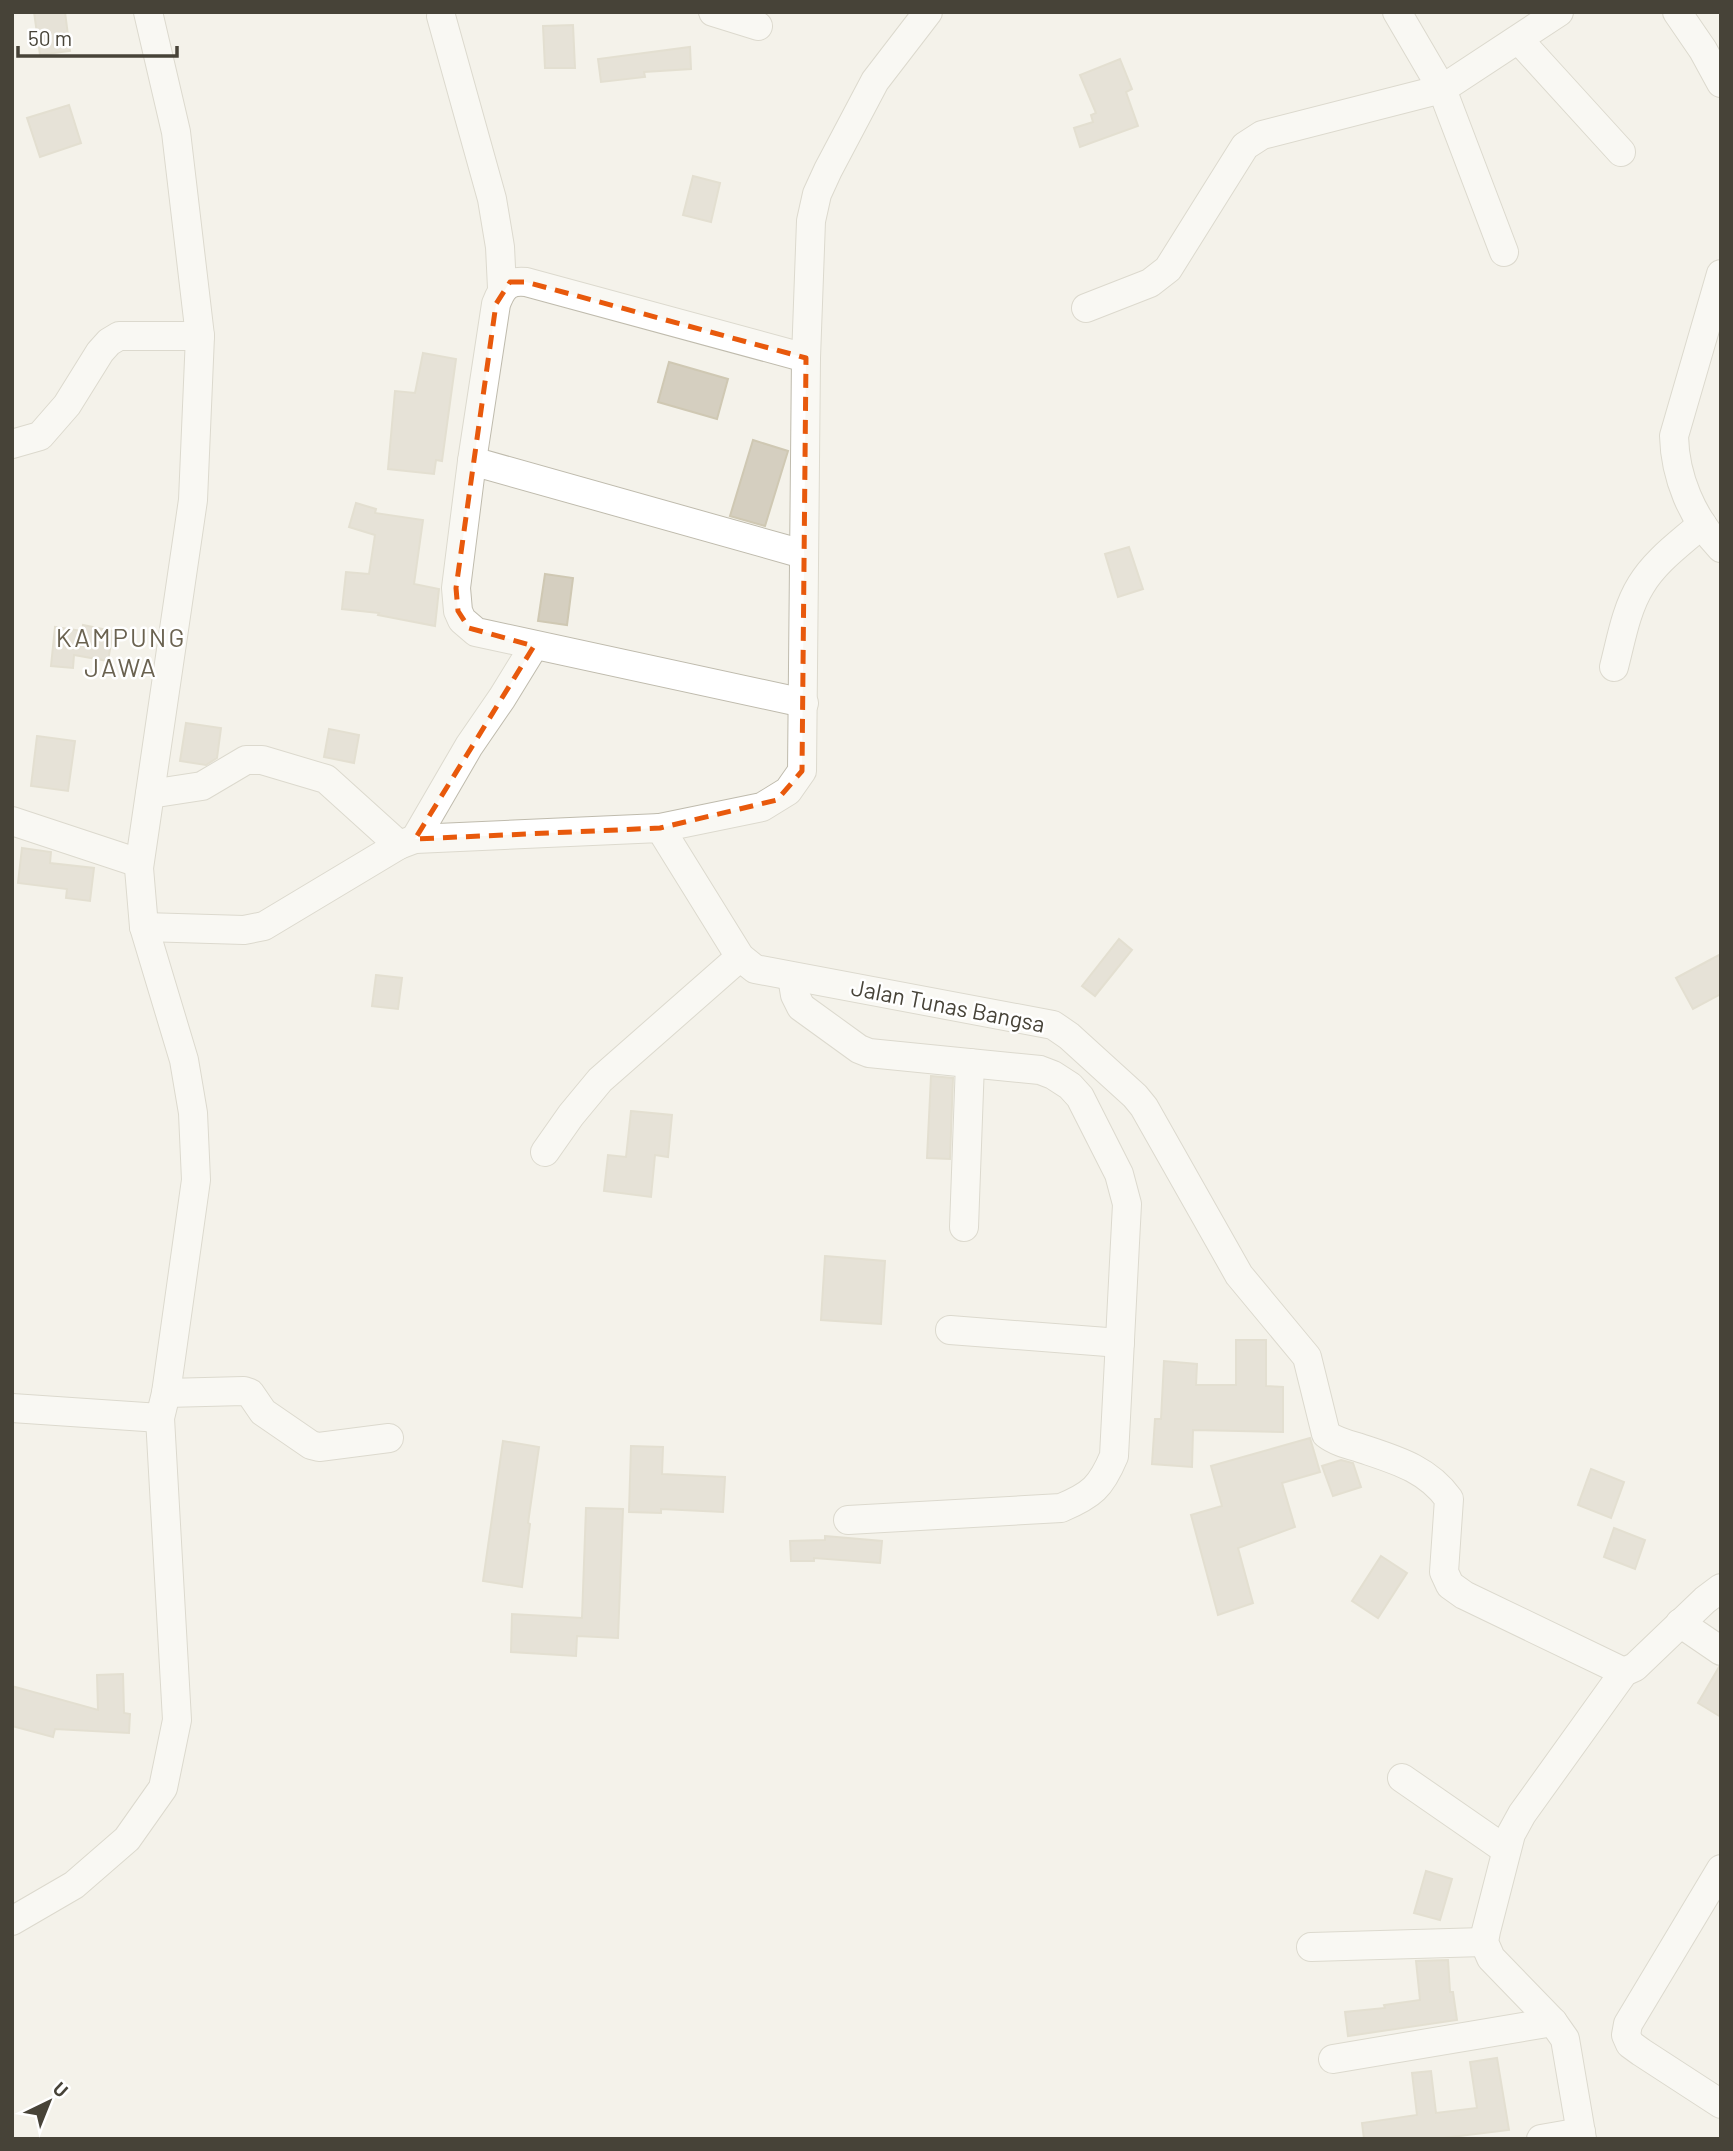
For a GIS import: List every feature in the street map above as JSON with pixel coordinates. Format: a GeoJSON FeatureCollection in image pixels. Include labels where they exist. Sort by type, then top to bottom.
{"type":"FeatureCollection","features":[{"type":"Feature","properties":{"kind":"street"},"geometry":{"type":"LineString","coordinates":[[12,1921],[74,1885],[127,1839],[163,1788],[177,1720],[163,1406],[196,1166],[193,1113],[184,1060],[144,927],[139,863],[193,500],[200,336],[177,132],[148,12]]}},
{"type":"Feature","properties":{"kind":"street"},"geometry":{"type":"LineString","coordinates":[[713,12],[758,26]]}},
{"type":"Feature","properties":{"kind":"street"},"geometry":{"type":"LineString","coordinates":[[150,794],[202,786],[246,760],[262,760],[326,779],[407,842],[660,828],[762,807],[788,792],[803,771],[803,554],[811,221],[817,194],[875,81],[928,12]]}},
{"type":"Feature","properties":{"kind":"street"},"geometry":{"type":"LineString","coordinates":[[1397,12],[1443,89],[1504,252]]}},
{"type":"Feature","properties":{"kind":"street"},"geometry":{"type":"LineString","coordinates":[[1086,308],[1150,283],[1168,269],[1251,140],[1443,89],[1525,27],[1559,12]]}},
{"type":"Feature","properties":{"kind":"street"},"geometry":{"type":"LineString","coordinates":[[1677,12],[1721,83]]}},
{"type":"Feature","properties":{"kind":"street"},"geometry":{"type":"LineString","coordinates":[[444,14],[492,199],[500,247],[502,288],[496,304],[456,588],[458,611],[462,620],[476,632],[804,703]]}},
{"type":"Feature","properties":{"kind":"street"},"geometry":{"type":"LineString","coordinates":[[1525,27],[1621,152]]}},
{"type":"Feature","properties":{"kind":"street"},"geometry":{"type":"LineString","coordinates":[[1721,274],[1674,436],[1674,459],[1681,482],[1702,524],[1721,548]]}},
{"type":"Feature","properties":{"kind":"street"},"geometry":{"type":"LineString","coordinates":[[502,288],[510,282],[526,282],[806,358]]}},
{"type":"Feature","properties":{"kind":"street"},"geometry":{"type":"LineString","coordinates":[[12,444],[40,436],[67,405],[100,352],[119,336],[200,336]]}},
{"type":"Feature","properties":{"kind":"street"},"geometry":{"type":"LineString","coordinates":[[472,461],[803,554]]}},
{"type":"Feature","properties":{"kind":"street"},"geometry":{"type":"LineString","coordinates":[[1614,667],[1631,605],[1641,585],[1658,563],[1702,524]]}},
{"type":"Feature","properties":{"kind":"street"},"geometry":{"type":"LineString","coordinates":[[144,927],[244,930],[264,926],[407,842],[534,646]]}},
{"type":"Feature","properties":{"kind":"street"},"geometry":{"type":"LineString","coordinates":[[12,821],[139,863]]}},
{"type":"Feature","properties":{"kind":"street"},"geometry":{"type":"LineString","coordinates":[[545,1152],[600,1080],[740,957],[660,828]]}},
{"type":"Feature","properties":{"kind":"street","name":"Jalan Tunas Bangsa"},"geometry":{"type":"LineString","coordinates":[[740,957],[755,969],[1042,1022],[1054,1025],[1069,1036],[1144,1107],[1239,1275],[1307,1357],[1326,1434],[1415,1468],[1435,1482],[1449,1499],[1444,1572],[1450,1585],[1464,1595],[1624,1672]]}},
{"type":"Feature","properties":{"kind":"street"},"geometry":{"type":"LineString","coordinates":[[792,977],[795,995],[802,1007],[859,1049],[869,1053],[1040,1070],[1070,1086],[1080,1097],[1119,1174],[1127,1204],[1114,1456],[1105,1478],[1084,1498],[1061,1508],[848,1520]]}},
{"type":"Feature","properties":{"kind":"street"},"geometry":{"type":"LineString","coordinates":[[964,1227],[970,1063]]}},
{"type":"Feature","properties":{"kind":"street"},"geometry":{"type":"LineString","coordinates":[[950,1330],[1120,1343]]}},
{"type":"Feature","properties":{"kind":"street"},"geometry":{"type":"LineString","coordinates":[[12,1408],[163,1406],[244,1391],[250,1393],[263,1412],[304,1441],[319,1447],[389,1438]]}},
{"type":"Feature","properties":{"kind":"street"},"geometry":{"type":"LineString","coordinates":[[1541,2139],[1582,2135],[1567,2044],[1553,2022],[1491,1958],[1484,1942],[1511,1834],[1522,1814],[1624,1672],[1635,1667],[1721,1588]]}},
{"type":"Feature","properties":{"kind":"street"},"geometry":{"type":"LineString","coordinates":[[1680,1623],[1721,1651]]}},
{"type":"Feature","properties":{"kind":"street"},"geometry":{"type":"LineString","coordinates":[[1402,1778],[1506,1850]]}},
{"type":"Feature","properties":{"kind":"street"},"geometry":{"type":"LineString","coordinates":[[1721,1868],[1628,2024],[1626,2035],[1630,2044],[1641,2052],[1721,2104]]}},
{"type":"Feature","properties":{"kind":"street"},"geometry":{"type":"LineString","coordinates":[[1311,1947],[1484,1942]]}},
{"type":"Feature","properties":{"kind":"street"},"geometry":{"type":"LineString","coordinates":[[1333,2059],[1553,2022]]}},
{"type":"Feature","properties":{"kind":"highlighted area"},"geometry":{"type":"Polygon","coordinates":[[[510,282],[526,282],[806,358],[802,771],[777,800],[660,828],[415,839],[534,646],[469,628],[458,611],[456,588],[496,304],[510,282]]]}},
{"type":"Feature","properties":{"kind":"building"},"geometry":{"type":"Polygon","coordinates":[[[34,12],[65,12],[70,51],[40,55],[34,12]]]}},
{"type":"Feature","properties":{"kind":"building"},"geometry":{"type":"Polygon","coordinates":[[[573,25],[575,68],[545,68],[543,26],[573,25]]]}},
{"type":"Feature","properties":{"kind":"building"},"geometry":{"type":"Polygon","coordinates":[[[690,47],[691,69],[644,72],[645,77],[601,82],[598,59],[690,47]]]}},
{"type":"Feature","properties":{"kind":"building"},"geometry":{"type":"Polygon","coordinates":[[[1120,59],[1132,89],[1126,92],[1138,126],[1080,147],[1074,128],[1093,122],[1091,115],[1096,113],[1080,75],[1120,59]]]}},
{"type":"Feature","properties":{"kind":"building"},"geometry":{"type":"Polygon","coordinates":[[[69,105],[81,143],[40,157],[27,118],[69,105]]]}},
{"type":"Feature","properties":{"kind":"building"},"geometry":{"type":"Polygon","coordinates":[[[693,176],[720,183],[711,222],[683,215],[693,176]]]}},
{"type":"Feature","properties":{"kind":"building"},"geometry":{"type":"Polygon","coordinates":[[[423,353],[456,359],[442,461],[436,460],[434,474],[388,469],[395,391],[415,393],[423,353]]]}},
{"type":"Feature","properties":{"kind":"building"},"geometry":{"type":"Polygon","coordinates":[[[669,362],[728,379],[717,419],[658,402],[669,362]]]}},
{"type":"Feature","properties":{"kind":"building"},"geometry":{"type":"Polygon","coordinates":[[[753,440],[788,451],[765,526],[730,516],[753,440]]]}},
{"type":"Feature","properties":{"kind":"building"},"geometry":{"type":"Polygon","coordinates":[[[356,503],[376,509],[375,513],[423,520],[414,584],[439,589],[435,626],[378,615],[379,613],[342,609],[346,572],[369,574],[375,535],[349,527],[356,503]]]}},
{"type":"Feature","properties":{"kind":"building"},"geometry":{"type":"Polygon","coordinates":[[[1129,547],[1143,589],[1118,597],[1105,554],[1129,547]]]}},
{"type":"Feature","properties":{"kind":"building"},"geometry":{"type":"Polygon","coordinates":[[[545,574],[573,578],[567,625],[538,621],[545,574]]]}},
{"type":"Feature","properties":{"kind":"building"},"geometry":{"type":"Polygon","coordinates":[[[83,625],[113,631],[108,661],[74,655],[73,668],[51,666],[55,627],[82,631],[83,625]]]}},
{"type":"Feature","properties":{"kind":"building"},"geometry":{"type":"Polygon","coordinates":[[[186,723],[221,728],[217,758],[206,765],[180,761],[186,723]]]}},
{"type":"Feature","properties":{"kind":"building"},"geometry":{"type":"Polygon","coordinates":[[[329,729],[359,735],[354,763],[324,757],[329,729]]]}},
{"type":"Feature","properties":{"kind":"building"},"geometry":{"type":"Polygon","coordinates":[[[37,736],[75,741],[68,791],[31,786],[37,736]]]}},
{"type":"Feature","properties":{"kind":"building"},"geometry":{"type":"Polygon","coordinates":[[[22,848],[51,852],[50,863],[94,868],[90,901],[66,898],[67,889],[18,883],[22,848]]]}},
{"type":"Feature","properties":{"kind":"building"},"geometry":{"type":"Polygon","coordinates":[[[1119,939],[1132,950],[1095,996],[1082,986],[1119,939]]]}},
{"type":"Feature","properties":{"kind":"building"},"geometry":{"type":"Polygon","coordinates":[[[1721,954],[1721,994],[1693,1009],[1676,978],[1721,954]]]}},
{"type":"Feature","properties":{"kind":"building"},"geometry":{"type":"Polygon","coordinates":[[[376,975],[402,978],[398,1009],[372,1006],[376,975]]]}},
{"type":"Feature","properties":{"kind":"building"},"geometry":{"type":"Polygon","coordinates":[[[931,1076],[953,1078],[950,1159],[927,1158],[931,1076]]]}},
{"type":"Feature","properties":{"kind":"building"},"geometry":{"type":"Polygon","coordinates":[[[631,1111],[672,1115],[668,1157],[655,1155],[651,1197],[604,1191],[608,1155],[626,1157],[631,1111]]]}},
{"type":"Feature","properties":{"kind":"building"},"geometry":{"type":"Polygon","coordinates":[[[825,1256],[885,1261],[881,1324],[821,1320],[825,1256]]]}},
{"type":"Feature","properties":{"kind":"building"},"geometry":{"type":"Polygon","coordinates":[[[1236,1340],[1266,1340],[1266,1386],[1283,1387],[1283,1432],[1193,1430],[1192,1467],[1152,1464],[1155,1419],[1161,1419],[1164,1361],[1197,1364],[1196,1385],[1236,1385],[1236,1340]]]}},
{"type":"Feature","properties":{"kind":"building"},"geometry":{"type":"Polygon","coordinates":[[[1310,1438],[1320,1472],[1282,1483],[1295,1527],[1238,1548],[1253,1603],[1218,1615],[1191,1515],[1222,1506],[1211,1466],[1310,1438]]]}},
{"type":"Feature","properties":{"kind":"building"},"geometry":{"type":"Polygon","coordinates":[[[503,1441],[539,1447],[522,1587],[483,1581],[503,1441]]]}},
{"type":"Feature","properties":{"kind":"building"},"geometry":{"type":"Polygon","coordinates":[[[631,1446],[663,1447],[662,1474],[725,1477],[723,1512],[661,1509],[661,1513],[629,1512],[631,1446]]]}},
{"type":"Feature","properties":{"kind":"building"},"geometry":{"type":"Polygon","coordinates":[[[1341,1460],[1353,1463],[1361,1487],[1333,1496],[1322,1466],[1341,1460]]]}},
{"type":"Feature","properties":{"kind":"building"},"geometry":{"type":"Polygon","coordinates":[[[1591,1469],[1624,1482],[1611,1518],[1578,1505],[1591,1469]]]}},
{"type":"Feature","properties":{"kind":"building"},"geometry":{"type":"Polygon","coordinates":[[[586,1508],[623,1509],[618,1638],[577,1636],[576,1656],[511,1652],[512,1614],[582,1618],[586,1508]]]}},
{"type":"Feature","properties":{"kind":"building"},"geometry":{"type":"Polygon","coordinates":[[[1614,1528],[1645,1540],[1635,1569],[1604,1557],[1614,1528]]]}},
{"type":"Feature","properties":{"kind":"building"},"geometry":{"type":"Polygon","coordinates":[[[825,1536],[882,1541],[880,1563],[814,1558],[814,1561],[791,1561],[790,1541],[825,1540],[825,1536]]]}},
{"type":"Feature","properties":{"kind":"building"},"geometry":{"type":"Polygon","coordinates":[[[1381,1556],[1407,1573],[1378,1618],[1352,1601],[1381,1556]]]}},
{"type":"Feature","properties":{"kind":"building"},"geometry":{"type":"Polygon","coordinates":[[[1721,1667],[1721,1717],[1698,1703],[1721,1667]]]}},
{"type":"Feature","properties":{"kind":"building"},"geometry":{"type":"Polygon","coordinates":[[[123,1674],[124,1713],[130,1714],[129,1733],[55,1729],[53,1737],[12,1726],[12,1686],[98,1710],[97,1675],[123,1674]]]}},
{"type":"Feature","properties":{"kind":"building"},"geometry":{"type":"Polygon","coordinates":[[[1426,1871],[1452,1879],[1440,1920],[1414,1913],[1426,1871]]]}},
{"type":"Feature","properties":{"kind":"building"},"geometry":{"type":"Polygon","coordinates":[[[1448,1960],[1450,1992],[1453,1992],[1457,2020],[1348,2036],[1345,2012],[1385,2008],[1384,2005],[1420,2000],[1416,1961],[1448,1960]]]}},
{"type":"Feature","properties":{"kind":"building"},"geometry":{"type":"Polygon","coordinates":[[[1497,2058],[1509,2130],[1435,2139],[1364,2139],[1362,2123],[1417,2115],[1412,2073],[1431,2071],[1436,2113],[1477,2108],[1470,2062],[1497,2058]]]}},
{"type":"Feature","properties":{"kind":"district","name":"KAMPUNG JAWA"},"geometry":{"type":"Point","coordinates":[121,653]}}]}
